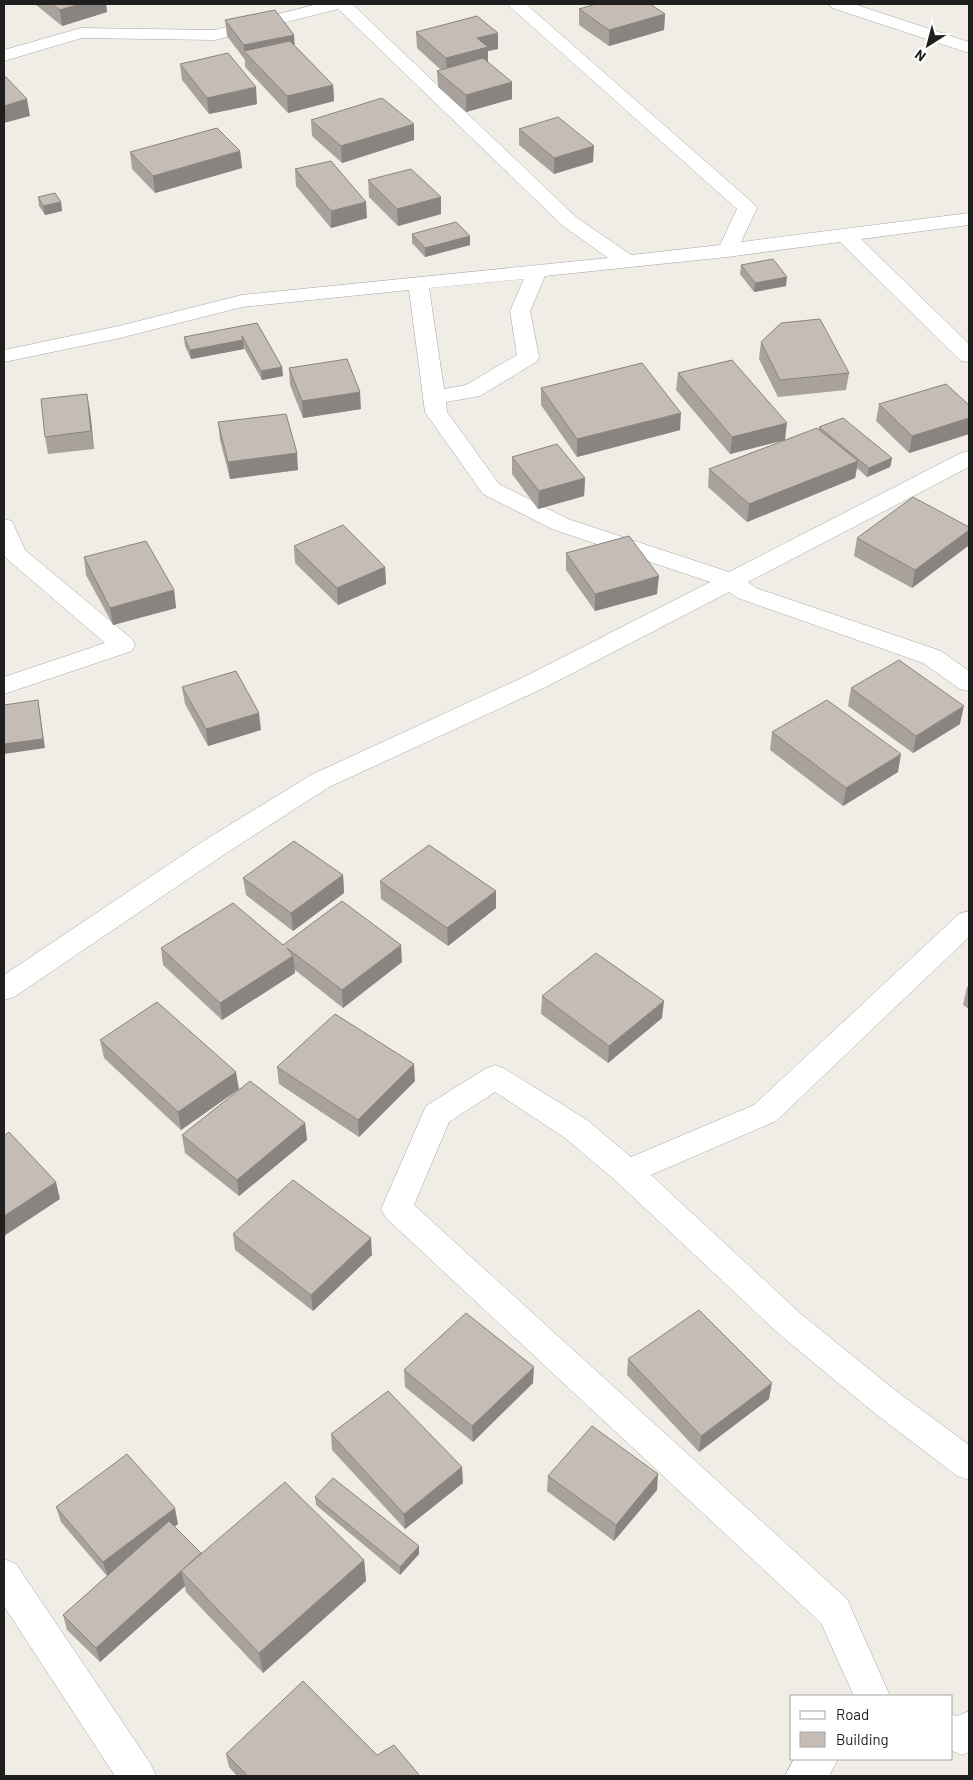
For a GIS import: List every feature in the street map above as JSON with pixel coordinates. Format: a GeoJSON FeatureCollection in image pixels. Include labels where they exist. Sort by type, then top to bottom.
{"type":"FeatureCollection","features":[{"type":"Feature","properties":{"kind":"street"},"geometry":{"type":"LineString","coordinates":[[4,56],[80,33],[215,35],[338,4]]}},
{"type":"Feature","properties":{"kind":"street"},"geometry":{"type":"LineString","coordinates":[[342,4],[569,221],[627,262]]}},
{"type":"Feature","properties":{"kind":"street"},"geometry":{"type":"LineString","coordinates":[[516,4],[747,208],[727,251]]}},
{"type":"Feature","properties":{"kind":"street"},"geometry":{"type":"LineString","coordinates":[[838,4],[969,48]]}},
{"type":"Feature","properties":{"kind":"street"},"geometry":{"type":"LineString","coordinates":[[4,356],[120,332],[242,301],[727,251],[969,218]]}},
{"type":"Feature","properties":{"kind":"street"},"geometry":{"type":"LineString","coordinates":[[845,235],[969,356]]}},
{"type":"Feature","properties":{"kind":"street"},"geometry":{"type":"LineString","coordinates":[[433,397],[472,390],[528,357],[520,311],[538,271]]}},
{"type":"Feature","properties":{"kind":"street"},"geometry":{"type":"LineString","coordinates":[[418,283],[436,412],[491,489],[560,524],[731,582],[747,593],[932,657],[969,683]]}},
{"type":"Feature","properties":{"kind":"street"},"geometry":{"type":"LineString","coordinates":[[4,990],[215,846],[320,781],[535,682],[969,458]]}},
{"type":"Feature","properties":{"kind":"street"},"geometry":{"type":"LineString","coordinates":[[4,526],[15,554],[123,645],[4,686]]}},
{"type":"Feature","properties":{"kind":"street"},"geometry":{"type":"LineString","coordinates":[[627,1172],[765,1113],[969,921]]}},
{"type":"Feature","properties":{"kind":"street"},"geometry":{"type":"LineString","coordinates":[[872,1695],[834,1611],[396,1209],[437,1114],[496,1076],[576,1128],[627,1172],[790,1324],[884,1401],[969,1465]]}},
{"type":"Feature","properties":{"kind":"street"},"geometry":{"type":"LineString","coordinates":[[4,1576],[135,1775]]}},
{"type":"Feature","properties":{"kind":"street"},"geometry":{"type":"LineString","coordinates":[[953,1732],[962,1737],[969,1729]]}},
{"type":"Feature","properties":{"kind":"street"},"geometry":{"type":"LineString","coordinates":[[804,1776],[818,1760]]}},
{"type":"Feature","properties":{"kind":"building"},"geometry":{"type":"Polygon","coordinates":[[[52,4],[80,4],[60,10],[52,4]]]}},
{"type":"Feature","properties":{"kind":"building"},"geometry":{"type":"Polygon","coordinates":[[[596,4],[650,4],[665,14],[609,30],[579,9],[596,4]]]}},
{"type":"Feature","properties":{"kind":"building"},"geometry":{"type":"Polygon","coordinates":[[[275,10],[294,35],[244,45],[225,20],[275,10]]]}},
{"type":"Feature","properties":{"kind":"building"},"geometry":{"type":"Polygon","coordinates":[[[477,16],[498,33],[477,38],[488,47],[446,58],[416,32],[477,16]]]}},
{"type":"Feature","properties":{"kind":"building"},"geometry":{"type":"Polygon","coordinates":[[[290,41],[333,85],[287,96],[244,51],[290,41]]]}},
{"type":"Feature","properties":{"kind":"building"},"geometry":{"type":"Polygon","coordinates":[[[228,53],[256,87],[207,98],[180,64],[228,53]]]}},
{"type":"Feature","properties":{"kind":"building"},"geometry":{"type":"Polygon","coordinates":[[[483,58],[512,82],[466,95],[437,71],[483,58]]]}},
{"type":"Feature","properties":{"kind":"building"},"geometry":{"type":"Polygon","coordinates":[[[4,75],[27,99],[4,106],[4,75]]]}},
{"type":"Feature","properties":{"kind":"building"},"geometry":{"type":"Polygon","coordinates":[[[382,98],[414,124],[341,146],[311,120],[382,98]]]}},
{"type":"Feature","properties":{"kind":"building"},"geometry":{"type":"Polygon","coordinates":[[[558,117],[594,146],[554,158],[519,129],[558,117]]]}},
{"type":"Feature","properties":{"kind":"building"},"geometry":{"type":"Polygon","coordinates":[[[217,128],[240,151],[153,176],[130,152],[217,128]]]}},
{"type":"Feature","properties":{"kind":"building"},"geometry":{"type":"Polygon","coordinates":[[[331,161],[366,202],[331,211],[295,169],[331,161]]]}},
{"type":"Feature","properties":{"kind":"building"},"geometry":{"type":"Polygon","coordinates":[[[411,169],[441,197],[397,209],[368,180],[411,169]]]}},
{"type":"Feature","properties":{"kind":"building"},"geometry":{"type":"Polygon","coordinates":[[[55,193],[61,202],[43,206],[38,197],[55,193]]]}},
{"type":"Feature","properties":{"kind":"building"},"geometry":{"type":"Polygon","coordinates":[[[456,222],[470,236],[425,248],[412,234],[456,222]]]}},
{"type":"Feature","properties":{"kind":"building"},"geometry":{"type":"Polygon","coordinates":[[[773,259],[787,277],[755,283],[741,265],[773,259]]]}},
{"type":"Feature","properties":{"kind":"building"},"geometry":{"type":"Polygon","coordinates":[[[820,319],[849,373],[780,380],[761,342],[781,323],[820,319]]]}},
{"type":"Feature","properties":{"kind":"building"},"geometry":{"type":"Polygon","coordinates":[[[257,323],[282,367],[261,371],[242,336],[243,340],[190,350],[184,337],[257,323]]]}},
{"type":"Feature","properties":{"kind":"building"},"geometry":{"type":"Polygon","coordinates":[[[347,359],[360,392],[302,401],[289,368],[347,359]]]}},
{"type":"Feature","properties":{"kind":"building"},"geometry":{"type":"Polygon","coordinates":[[[732,360],[787,423],[732,437],[678,373],[732,360]]]}},
{"type":"Feature","properties":{"kind":"building"},"geometry":{"type":"Polygon","coordinates":[[[642,363],[681,413],[577,439],[541,388],[642,363]]]}},
{"type":"Feature","properties":{"kind":"building"},"geometry":{"type":"Polygon","coordinates":[[[946,384],[969,405],[969,418],[912,436],[879,404],[946,384]]]}},
{"type":"Feature","properties":{"kind":"building"},"geometry":{"type":"Polygon","coordinates":[[[87,394],[91,431],[45,437],[41,399],[87,394]]]}},
{"type":"Feature","properties":{"kind":"building"},"geometry":{"type":"Polygon","coordinates":[[[286,414],[297,453],[228,462],[218,422],[286,414]]]}},
{"type":"Feature","properties":{"kind":"building"},"geometry":{"type":"Polygon","coordinates":[[[843,418],[892,458],[869,468],[819,427],[843,418]]]}},
{"type":"Feature","properties":{"kind":"building"},"geometry":{"type":"Polygon","coordinates":[[[817,428],[858,461],[749,504],[709,469],[817,428]]]}},
{"type":"Feature","properties":{"kind":"building"},"geometry":{"type":"Polygon","coordinates":[[[557,444],[585,478],[539,491],[512,457],[557,444]]]}},
{"type":"Feature","properties":{"kind":"building"},"geometry":{"type":"Polygon","coordinates":[[[913,497],[969,527],[969,530],[915,570],[857,538],[913,497]]]}},
{"type":"Feature","properties":{"kind":"building"},"geometry":{"type":"Polygon","coordinates":[[[343,525],[385,567],[337,588],[294,546],[343,525]]]}},
{"type":"Feature","properties":{"kind":"building"},"geometry":{"type":"Polygon","coordinates":[[[629,536],[659,576],[595,594],[566,553],[629,536]]]}},
{"type":"Feature","properties":{"kind":"building"},"geometry":{"type":"Polygon","coordinates":[[[146,541],[174,590],[110,608],[84,557],[146,541]]]}},
{"type":"Feature","properties":{"kind":"building"},"geometry":{"type":"Polygon","coordinates":[[[899,660],[964,706],[916,736],[851,688],[899,660]]]}},
{"type":"Feature","properties":{"kind":"building"},"geometry":{"type":"Polygon","coordinates":[[[236,671],[259,713],[206,729],[182,687],[236,671]]]}},
{"type":"Feature","properties":{"kind":"building"},"geometry":{"type":"Polygon","coordinates":[[[38,700],[43,739],[4,744],[4,705],[38,700]]]}},
{"type":"Feature","properties":{"kind":"building"},"geometry":{"type":"Polygon","coordinates":[[[827,700],[901,754],[846,788],[772,732],[827,700]]]}},
{"type":"Feature","properties":{"kind":"building"},"geometry":{"type":"Polygon","coordinates":[[[294,841],[343,875],[291,913],[243,878],[294,841]]]}},
{"type":"Feature","properties":{"kind":"building"},"geometry":{"type":"Polygon","coordinates":[[[429,845],[496,891],[447,928],[380,881],[429,845]]]}},
{"type":"Feature","properties":{"kind":"building"},"geometry":{"type":"Polygon","coordinates":[[[342,901],[401,945],[342,990],[287,948],[293,956],[220,1003],[161,948],[233,903],[283,945],[342,901]]]}},
{"type":"Feature","properties":{"kind":"building"},"geometry":{"type":"Polygon","coordinates":[[[596,953],[664,1001],[609,1046],[542,996],[596,953]]]}},
{"type":"Feature","properties":{"kind":"building"},"geometry":{"type":"Polygon","coordinates":[[[157,1002],[236,1072],[178,1112],[100,1040],[157,1002]]]}},
{"type":"Feature","properties":{"kind":"building"},"geometry":{"type":"Polygon","coordinates":[[[335,1014],[414,1064],[358,1120],[277,1067],[335,1014]]]}},
{"type":"Feature","properties":{"kind":"building"},"geometry":{"type":"Polygon","coordinates":[[[250,1081],[305,1123],[237,1180],[182,1135],[250,1081]]]}},
{"type":"Feature","properties":{"kind":"building"},"geometry":{"type":"Polygon","coordinates":[[[9,1132],[56,1182],[4,1216],[4,1136],[9,1132]]]}},
{"type":"Feature","properties":{"kind":"building"},"geometry":{"type":"Polygon","coordinates":[[[293,1180],[371,1238],[311,1295],[233,1234],[293,1180]]]}},
{"type":"Feature","properties":{"kind":"building"},"geometry":{"type":"Polygon","coordinates":[[[699,1310],[772,1383],[701,1436],[628,1359],[699,1310]]]}},
{"type":"Feature","properties":{"kind":"building"},"geometry":{"type":"Polygon","coordinates":[[[466,1313],[534,1367],[472,1426],[404,1370],[466,1313]]]}},
{"type":"Feature","properties":{"kind":"building"},"geometry":{"type":"Polygon","coordinates":[[[388,1391],[462,1467],[404,1514],[331,1434],[388,1391]]]}},
{"type":"Feature","properties":{"kind":"building"},"geometry":{"type":"Polygon","coordinates":[[[592,1426],[658,1474],[616,1525],[548,1476],[592,1426]]]}},
{"type":"Feature","properties":{"kind":"building"},"geometry":{"type":"Polygon","coordinates":[[[127,1454],[175,1508],[103,1562],[56,1507],[127,1454]]]}},
{"type":"Feature","properties":{"kind":"building"},"geometry":{"type":"Polygon","coordinates":[[[333,1478],[419,1546],[400,1567],[315,1497],[333,1478]]]}},
{"type":"Feature","properties":{"kind":"building"},"geometry":{"type":"Polygon","coordinates":[[[285,1482],[364,1560],[259,1653],[181,1571],[285,1482]]]}},
{"type":"Feature","properties":{"kind":"building"},"geometry":{"type":"Polygon","coordinates":[[[169,1521],[201,1553],[96,1648],[63,1615],[169,1521]]]}},
{"type":"Feature","properties":{"kind":"building"},"geometry":{"type":"Polygon","coordinates":[[[303,1681],[377,1755],[394,1745],[420,1776],[248,1776],[226,1754],[303,1681]]]}}]}
